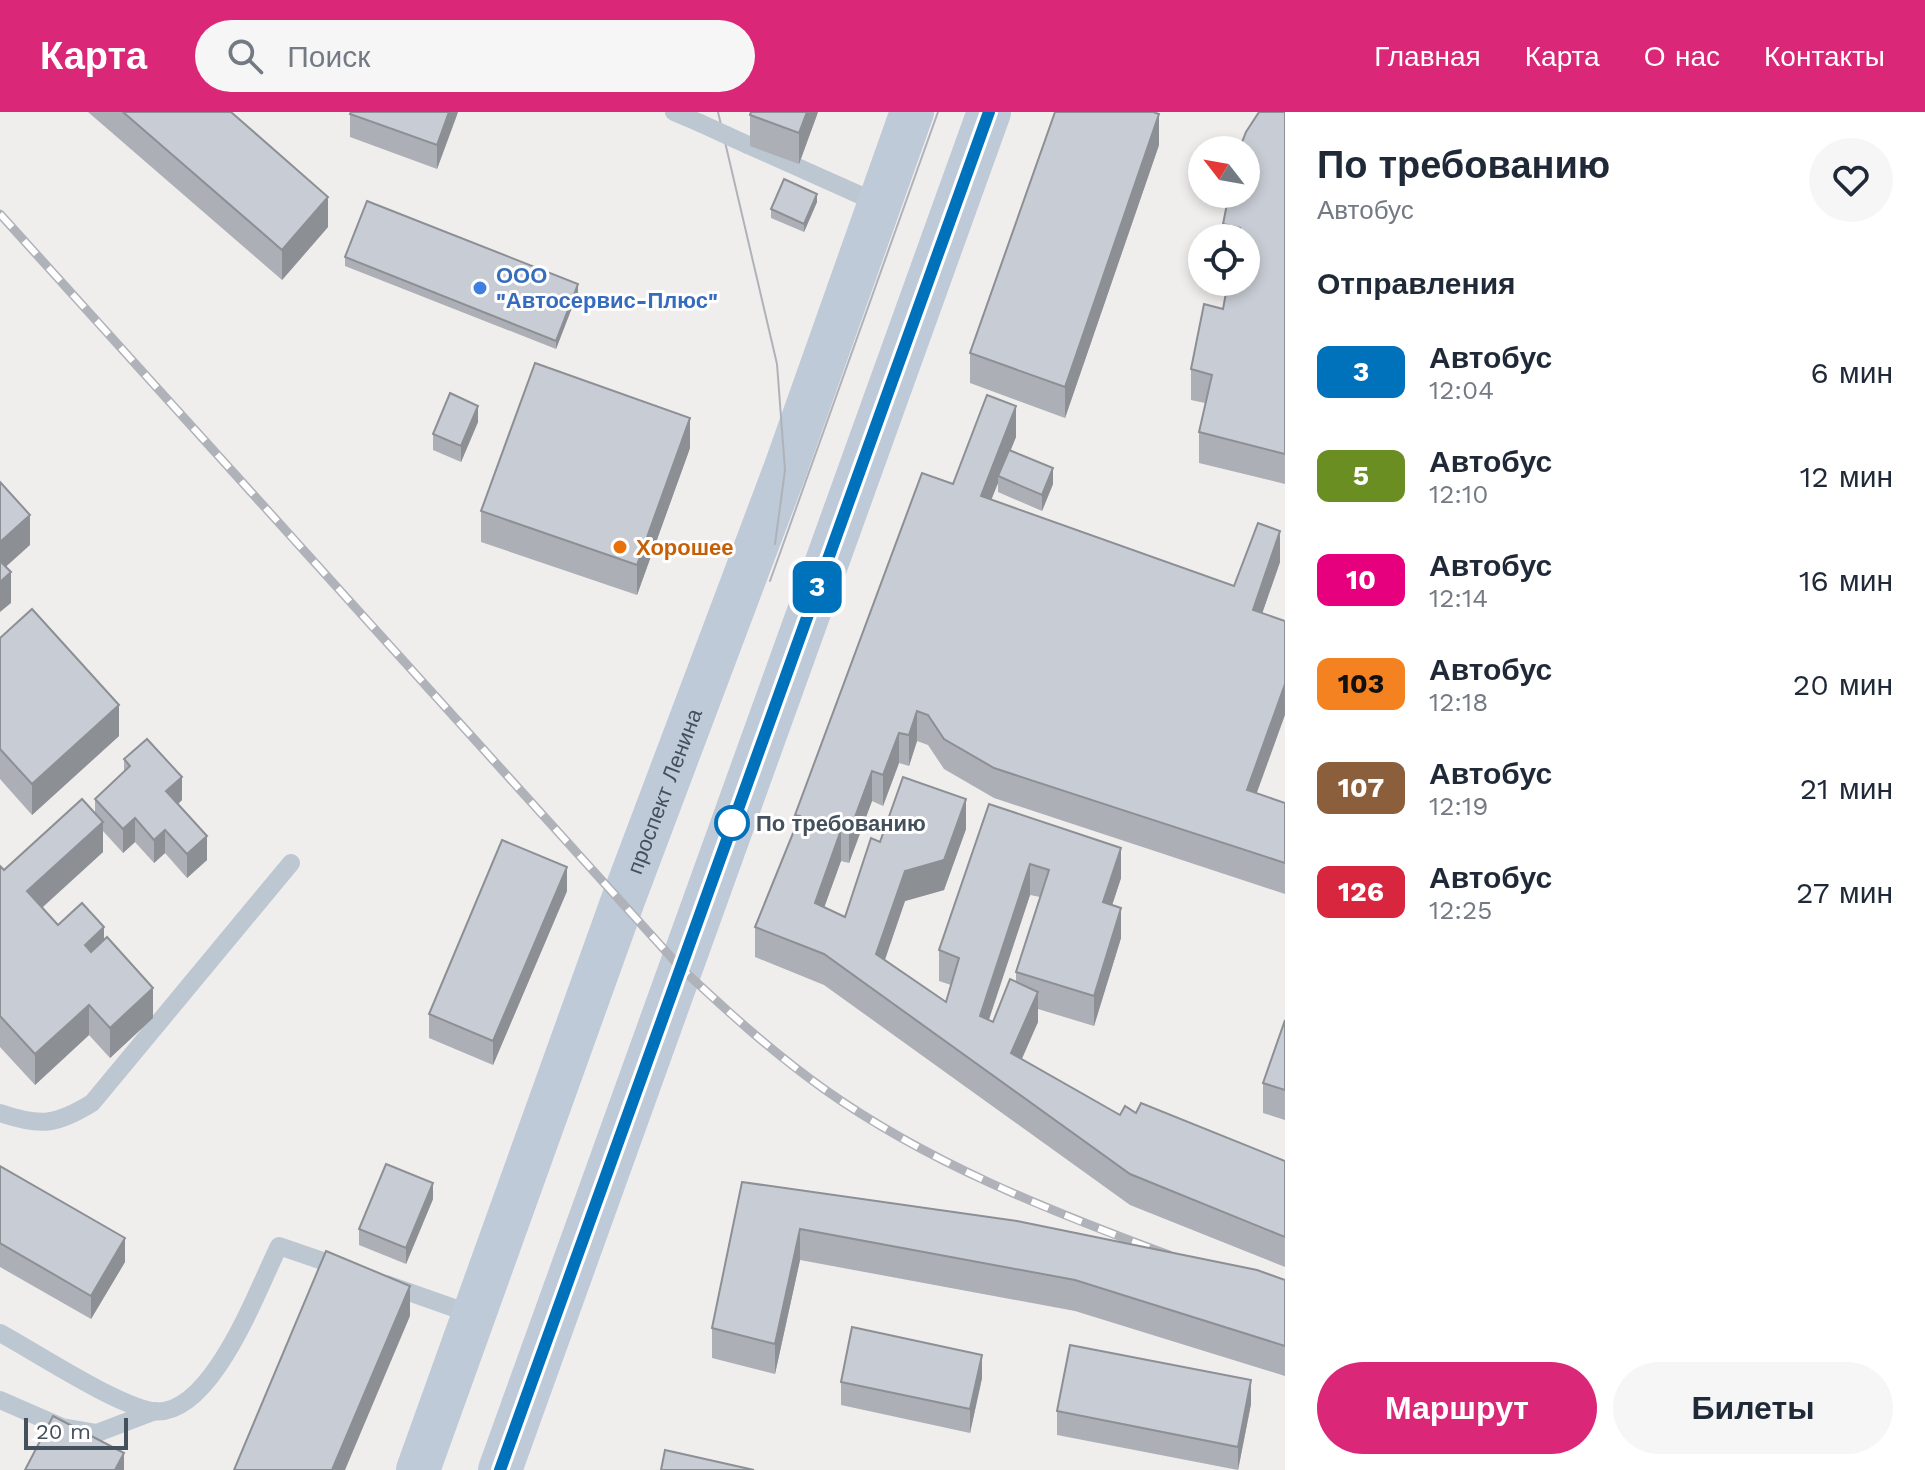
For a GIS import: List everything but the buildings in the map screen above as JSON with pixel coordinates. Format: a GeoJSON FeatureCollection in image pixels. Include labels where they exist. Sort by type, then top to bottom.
{"type":"FeatureCollection","features":[{"type":"Feature","properties":{"kind":"main road","name":"проспект Ленина"},"geometry":{"type":"LineString","coordinates":[[418,1470],[912,112]]}},
{"type":"Feature","properties":{"kind":"main road"},"geometry":{"type":"LineString","coordinates":[[500,1470],[989,112]]}},
{"type":"Feature","properties":{"kind":"lane"},"geometry":{"type":"LineString","coordinates":[[674,112],[880,204]]}},
{"type":"Feature","properties":{"kind":"lane"},"geometry":{"type":"LineString","coordinates":[[0,1113],[21,1120],[61,1122],[92,1103],[291,863]]}},
{"type":"Feature","properties":{"kind":"lane"},"geometry":{"type":"LineString","coordinates":[[0,1400],[62,1427],[97,1433],[155,1411],[181,1406],[218,1370],[279,1246],[474,1315]]}},
{"type":"Feature","properties":{"kind":"lane"},"geometry":{"type":"LineString","coordinates":[[0,1333],[129,1404],[155,1411]]}},
{"type":"Feature","properties":{"kind":"tram line"},"geometry":{"type":"LineString","coordinates":[[718,112],[777,364],[785,470],[775,544]]}},
{"type":"Feature","properties":{"kind":"tram line"},"geometry":{"type":"LineString","coordinates":[[770,581],[938,112]]}},
{"type":"Feature","properties":{"kind":"railway"},"geometry":{"type":"LineString","coordinates":[[0,214],[680,967],[732,1015],[824,1089],[905,1140],[1035,1203],[1169,1255]]}},
{"type":"Feature","properties":{"kind":"bus line","name":"3"},"geometry":{"type":"LineString","coordinates":[[500,1470],[989,112]]}},
{"type":"Feature","properties":{"kind":"place","name":"ООО \"Автосервис-Плюс\""},"geometry":{"type":"Point","coordinates":[480,288]}},
{"type":"Feature","properties":{"kind":"place","name":"Хорошее"},"geometry":{"type":"Point","coordinates":[620,547]}},
{"type":"Feature","properties":{"kind":"place","name":"По требованию"},"geometry":{"type":"Point","coordinates":[732,823]}}]}
